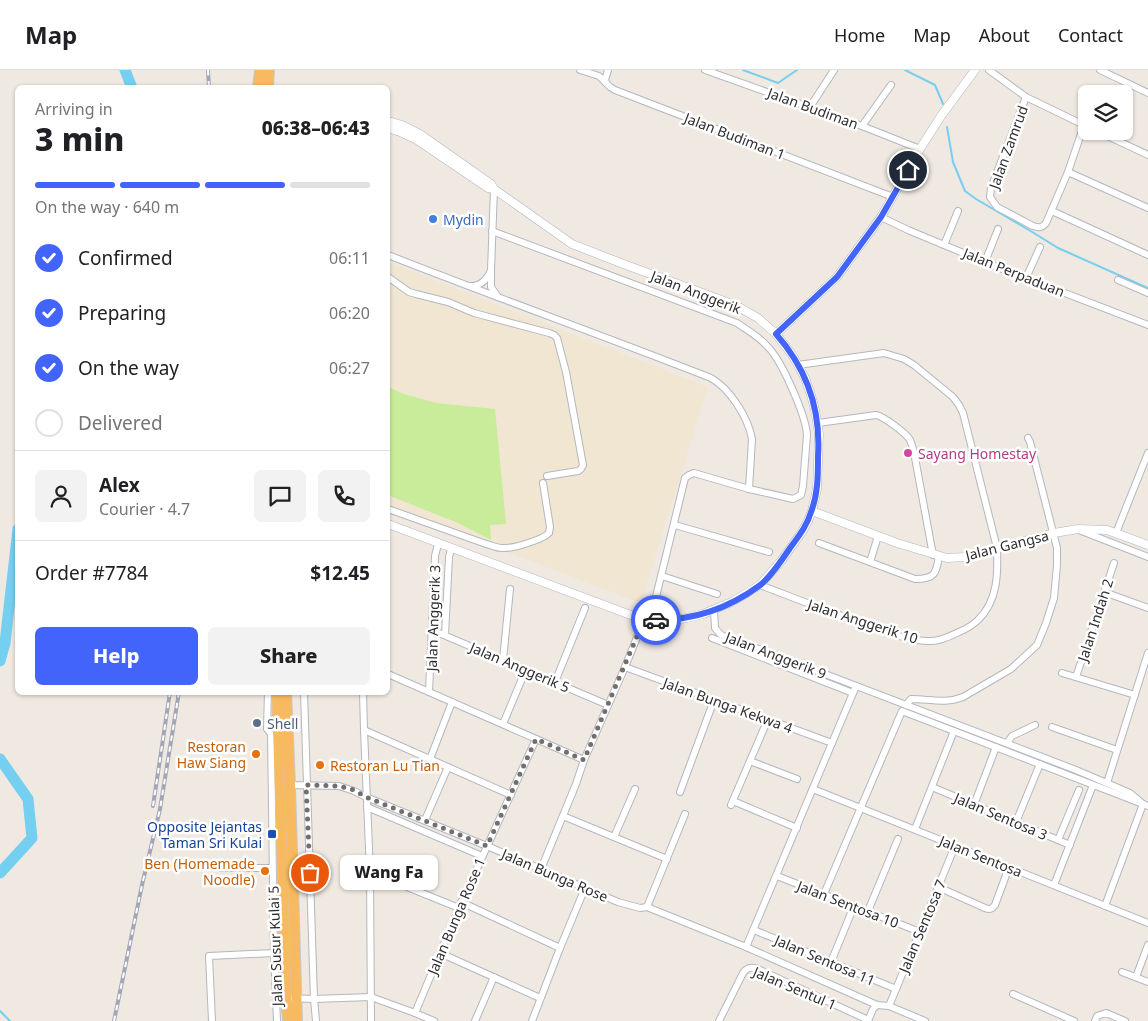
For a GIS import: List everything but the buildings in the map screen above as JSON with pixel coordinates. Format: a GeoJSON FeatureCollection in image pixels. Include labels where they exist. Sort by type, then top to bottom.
{"type":"FeatureCollection","features":[{"type":"Feature","properties":{"kind":"highway"},"geometry":{"type":"LineString","coordinates":[[258,85],[260,70]]}},
{"type":"Feature","properties":{"kind":"highway"},"geometry":{"type":"LineString","coordinates":[[268,85],[269,70]]}},
{"type":"Feature","properties":{"kind":"highway"},"geometry":{"type":"LineString","coordinates":[[277,695],[285,785],[291,998],[288,1021]]}},
{"type":"Feature","properties":{"kind":"highway"},"geometry":{"type":"LineString","coordinates":[[279,733],[285,695]]}},
{"type":"Feature","properties":{"kind":"highway"},"geometry":{"type":"LineString","coordinates":[[291,998],[297,1021]]}},
{"type":"Feature","properties":{"kind":"street","name":"Jalan Budiman 1"},"geometry":{"type":"LineString","coordinates":[[580,70],[598,76],[615,90],[892,198]]}},
{"type":"Feature","properties":{"kind":"street"},"geometry":{"type":"LineString","coordinates":[[607,84],[605,80],[608,70]]}},
{"type":"Feature","properties":{"kind":"street","name":"Jalan Budiman"},"geometry":{"type":"LineString","coordinates":[[706,70],[920,149]]}},
{"type":"Feature","properties":{"kind":"street"},"geometry":{"type":"LineString","coordinates":[[810,107],[834,70]]}},
{"type":"Feature","properties":{"kind":"street"},"geometry":{"type":"LineString","coordinates":[[776,334],[837,277],[881,217],[941,116],[975,70]]}},
{"type":"Feature","properties":{"kind":"street"},"geometry":{"type":"LineString","coordinates":[[989,70],[1026,97],[1078,123]]}},
{"type":"Feature","properties":{"kind":"street"},"geometry":{"type":"LineString","coordinates":[[1100,70],[1148,93]]}},
{"type":"Feature","properties":{"kind":"street"},"geometry":{"type":"LineString","coordinates":[[862,126],[891,85]]}},
{"type":"Feature","properties":{"kind":"street","name":"Jalan Zamrud"},"geometry":{"type":"LineString","coordinates":[[1026,97],[990,197],[997,207],[1040,228],[1046,223],[1052,211]]}},
{"type":"Feature","properties":{"kind":"street","name":"Jalan Anggerik"},"geometry":{"type":"LineString","coordinates":[[390,122],[402,125],[488,188],[494,189],[572,244],[735,305],[758,318],[776,334],[798,365],[811,395],[819,434],[817,489],[812,511],[802,532],[781,561],[760,585],[732,602],[714,610],[687,618],[647,620],[451,549],[390,525]]}},
{"type":"Feature","properties":{"kind":"street","name":"Jalan Anggerik"},"geometry":{"type":"LineString","coordinates":[[390,129],[409,136],[418,137]]}},
{"type":"Feature","properties":{"kind":"street"},"geometry":{"type":"LineString","coordinates":[[1080,140],[1052,211],[1148,255]]}},
{"type":"Feature","properties":{"kind":"street"},"geometry":{"type":"LineString","coordinates":[[1116,140],[1148,155]]}},
{"type":"Feature","properties":{"kind":"street"},"geometry":{"type":"LineString","coordinates":[[1068,172],[1148,208]]}},
{"type":"Feature","properties":{"kind":"street"},"geometry":{"type":"LineString","coordinates":[[494,189],[491,287],[498,298]]}},
{"type":"Feature","properties":{"kind":"street"},"geometry":{"type":"LineString","coordinates":[[944,244],[958,211]]}},
{"type":"Feature","properties":{"kind":"street","name":"Jalan Perpaduan"},"geometry":{"type":"LineString","coordinates":[[881,217],[985,262],[1148,325]]}},
{"type":"Feature","properties":{"kind":"street"},"geometry":{"type":"LineString","coordinates":[[985,262],[998,228]]}},
{"type":"Feature","properties":{"kind":"street"},"geometry":{"type":"LineString","coordinates":[[492,231],[737,324],[768,346],[786,374],[807,429],[803,486],[801,495],[797,498],[793,499],[749,490],[694,473],[685,478],[662,576],[647,620],[584,760],[541,869]]}},
{"type":"Feature","properties":{"kind":"street"},"geometry":{"type":"LineString","coordinates":[[1026,278],[1040,247]]}},
{"type":"Feature","properties":{"kind":"street"},"geometry":{"type":"LineString","coordinates":[[390,256],[717,381],[732,397],[751,433],[749,490]]}},
{"type":"Feature","properties":{"kind":"street"},"geometry":{"type":"LineString","coordinates":[[463,285],[473,286],[481,284],[491,270]]}},
{"type":"Feature","properties":{"kind":"street"},"geometry":{"type":"LineString","coordinates":[[390,278],[416,294],[448,302],[474,313],[549,333],[557,338],[566,372],[583,465],[578,471],[547,476]]}},
{"type":"Feature","properties":{"kind":"street"},"geometry":{"type":"LineString","coordinates":[[1118,280],[1148,293]]}},
{"type":"Feature","properties":{"kind":"street","name":"Jalan Anggerik 10"},"geometry":{"type":"LineString","coordinates":[[760,585],[829,612],[906,638],[926,641],[945,639],[971,626],[984,612],[995,592],[998,566],[997,548],[963,413],[953,397],[910,362],[884,353],[798,365]]}},
{"type":"Feature","properties":{"kind":"street"},"geometry":{"type":"LineString","coordinates":[[818,423],[876,415],[885,418],[907,436],[916,463],[936,555],[936,572],[925,579],[915,579],[819,543]]}},
{"type":"Feature","properties":{"kind":"street"},"geometry":{"type":"LineString","coordinates":[[824,894],[904,708],[911,699],[946,701],[963,697],[1011,669],[1037,645],[1054,598],[1057,548],[1028,438]]}},
{"type":"Feature","properties":{"kind":"street"},"geometry":{"type":"LineString","coordinates":[[1116,533],[1148,453]]}},
{"type":"Feature","properties":{"kind":"street"},"geometry":{"type":"LineString","coordinates":[[1140,473],[1148,476]]}},
{"type":"Feature","properties":{"kind":"street"},"geometry":{"type":"LineString","coordinates":[[390,509],[486,544],[510,548],[544,537],[549,533],[550,527],[543,483]]}},
{"type":"Feature","properties":{"kind":"street","name":"Jalan Gangsa"},"geometry":{"type":"LineString","coordinates":[[812,511],[878,536],[947,558],[965,557],[1054,533],[1078,529],[1106,530],[1148,544]]}},
{"type":"Feature","properties":{"kind":"street"},"geometry":{"type":"LineString","coordinates":[[675,525],[770,552]]}},
{"type":"Feature","properties":{"kind":"street"},"geometry":{"type":"LineString","coordinates":[[1078,529],[1148,557]]}},
{"type":"Feature","properties":{"kind":"street"},"geometry":{"type":"LineString","coordinates":[[870,562],[878,536]]}},
{"type":"Feature","properties":{"kind":"street","name":"Jalan Anggerik 3"},"geometry":{"type":"LineString","coordinates":[[429,692],[435,556],[438,544]]}},
{"type":"Feature","properties":{"kind":"street"},"geometry":{"type":"LineString","coordinates":[[445,635],[451,549]]}},
{"type":"Feature","properties":{"kind":"street","name":"Jalan Indah 2"},"geometry":{"type":"LineString","coordinates":[[1076,677],[1114,563]]}},
{"type":"Feature","properties":{"kind":"street"},"geometry":{"type":"LineString","coordinates":[[662,576],[717,594]]}},
{"type":"Feature","properties":{"kind":"street"},"geometry":{"type":"LineString","coordinates":[[503,660],[510,589]]}},
{"type":"Feature","properties":{"kind":"street"},"geometry":{"type":"LineString","coordinates":[[1104,592],[1148,608]]}},
{"type":"Feature","properties":{"kind":"street"},"geometry":{"type":"LineString","coordinates":[[555,682],[585,608]]}},
{"type":"Feature","properties":{"kind":"street","name":"Jalan Anggerik 9"},"geometry":{"type":"LineString","coordinates":[[714,610],[715,628],[721,635],[856,686],[904,708]]}},
{"type":"Feature","properties":{"kind":"street","name":"Jalan Anggerik 5"},"geometry":{"type":"LineString","coordinates":[[432,630],[608,705]]}},
{"type":"Feature","properties":{"kind":"street"},"geometry":{"type":"LineString","coordinates":[[712,638],[853,693]]}},
{"type":"Feature","properties":{"kind":"street"},"geometry":{"type":"LineString","coordinates":[[1107,783],[1148,653]]}},
{"type":"Feature","properties":{"kind":"street","name":"Jalan Bunga Kekwa 4"},"geometry":{"type":"LineString","coordinates":[[625,667],[832,743]]}},
{"type":"Feature","properties":{"kind":"street"},"geometry":{"type":"LineString","coordinates":[[502,724],[526,669]]}},
{"type":"Feature","properties":{"kind":"street"},"geometry":{"type":"LineString","coordinates":[[1062,673],[1134,695]]}},
{"type":"Feature","properties":{"kind":"street"},"geometry":{"type":"LineString","coordinates":[[390,675],[584,760]]}},
{"type":"Feature","properties":{"kind":"street"},"geometry":{"type":"LineString","coordinates":[[746,947],[856,686]]}},
{"type":"Feature","properties":{"kind":"street","name":"Jalan Susur Kulai 5"},"geometry":{"type":"LineString","coordinates":[[268,695],[267,728],[279,733],[272,868],[277,1021]]}},
{"type":"Feature","properties":{"kind":"street"},"geometry":{"type":"LineString","coordinates":[[304,695],[316,1021]]}},
{"type":"Feature","properties":{"kind":"street"},"geometry":{"type":"LineString","coordinates":[[363,695],[370,872],[371,1021]]}},
{"type":"Feature","properties":{"kind":"street"},"geometry":{"type":"LineString","coordinates":[[680,792],[714,700]]}},
{"type":"Feature","properties":{"kind":"street"},"geometry":{"type":"LineString","coordinates":[[430,759],[452,702]]}},
{"type":"Feature","properties":{"kind":"street"},"geometry":{"type":"LineString","coordinates":[[904,708],[954,731],[1146,805]]}},
{"type":"Feature","properties":{"kind":"street"},"geometry":{"type":"LineString","coordinates":[[904,708],[1007,743],[1107,783],[1130,793],[1146,805]]}},
{"type":"Feature","properties":{"kind":"street"},"geometry":{"type":"LineString","coordinates":[[768,720],[732,803],[797,828]]}},
{"type":"Feature","properties":{"kind":"street"},"geometry":{"type":"LineString","coordinates":[[1007,743],[1012,736],[1035,725]]}},
{"type":"Feature","properties":{"kind":"street"},"geometry":{"type":"LineString","coordinates":[[1052,727],[1117,750]]}},
{"type":"Feature","properties":{"kind":"street"},"geometry":{"type":"LineString","coordinates":[[364,730],[511,795]]}},
{"type":"Feature","properties":{"kind":"street"},"geometry":{"type":"LineString","coordinates":[[915,829],[954,731]]}},
{"type":"Feature","properties":{"kind":"street","name":"Jalan Bunga Rose 1"},"geometry":{"type":"LineString","coordinates":[[415,1013],[460,905],[536,739]]}},
{"type":"Feature","properties":{"kind":"street"},"geometry":{"type":"LineString","coordinates":[[974,805],[996,747]]}},
{"type":"Feature","properties":{"kind":"street"},"geometry":{"type":"LineString","coordinates":[[750,760],[797,779]]}},
{"type":"Feature","properties":{"kind":"street"},"geometry":{"type":"LineString","coordinates":[[1016,822],[1040,764]]}},
{"type":"Feature","properties":{"kind":"street"},"geometry":{"type":"LineString","coordinates":[[425,820],[448,767]]}},
{"type":"Feature","properties":{"kind":"street","name":"Jalan Bunga Rose"},"geometry":{"type":"LineString","coordinates":[[285,785],[339,786],[354,790],[366,797],[618,902],[640,908],[647,907],[746,947],[877,1005],[888,1006],[915,1019],[926,1021]]}},
{"type":"Feature","properties":{"kind":"street"},"geometry":{"type":"LineString","coordinates":[[1054,885],[1094,785]]}},
{"type":"Feature","properties":{"kind":"street","name":"Jalan Sentosa 3"},"geometry":{"type":"LineString","coordinates":[[932,787],[1070,845]]}},
{"type":"Feature","properties":{"kind":"street"},"geometry":{"type":"LineString","coordinates":[[614,837],[635,789]]}},
{"type":"Feature","properties":{"kind":"street","name":"Jalan Sentosa"},"geometry":{"type":"LineString","coordinates":[[813,789],[1148,923]]}},
{"type":"Feature","properties":{"kind":"street"},"geometry":{"type":"LineString","coordinates":[[1058,840],[1079,790]]}},
{"type":"Feature","properties":{"kind":"street"},"geometry":{"type":"LineString","coordinates":[[1105,906],[1146,805]]}},
{"type":"Feature","properties":{"kind":"street"},"geometry":{"type":"LineString","coordinates":[[366,807],[482,856]]}},
{"type":"Feature","properties":{"kind":"street"},"geometry":{"type":"LineString","coordinates":[[647,907],[684,814]]}},
{"type":"Feature","properties":{"kind":"street"},"geometry":{"type":"LineString","coordinates":[[563,816],[667,859]]}},
{"type":"Feature","properties":{"kind":"street"},"geometry":{"type":"LineString","coordinates":[[868,911],[898,838]]}},
{"type":"Feature","properties":{"kind":"street","name":"Jalan Sentosa 7"},"geometry":{"type":"LineString","coordinates":[[888,1006],[956,846]]}},
{"type":"Feature","properties":{"kind":"street"},"geometry":{"type":"LineString","coordinates":[[938,887],[990,910],[995,905],[1009,867]]}},
{"type":"Feature","properties":{"kind":"street"},"geometry":{"type":"LineString","coordinates":[[221,868],[272,868]]}},
{"type":"Feature","properties":{"kind":"street"},"geometry":{"type":"LineString","coordinates":[[370,872],[460,905],[560,948]]}},
{"type":"Feature","properties":{"kind":"street","name":"Jalan Sentosa 10"},"geometry":{"type":"LineString","coordinates":[[777,876],[920,932]]}},
{"type":"Feature","properties":{"kind":"street"},"geometry":{"type":"LineString","coordinates":[[532,1021],[585,888]]}},
{"type":"Feature","properties":{"kind":"street"},"geometry":{"type":"LineString","coordinates":[[831,962],[854,906]]}},
{"type":"Feature","properties":{"kind":"street","name":"Jalan Sentosa 11"},"geometry":{"type":"LineString","coordinates":[[754,930],[896,989]]}},
{"type":"Feature","properties":{"kind":"street"},"geometry":{"type":"LineString","coordinates":[[1136,977],[1148,945]]}},
{"type":"Feature","properties":{"kind":"street"},"geometry":{"type":"LineString","coordinates":[[212,1021],[209,956],[274,953]]}},
{"type":"Feature","properties":{"kind":"street"},"geometry":{"type":"LineString","coordinates":[[440,953],[540,998]]}},
{"type":"Feature","properties":{"kind":"street","name":"Jalan Sentul 1"},"geometry":{"type":"LineString","coordinates":[[721,1020],[742,973],[750,967],[756,968],[868,1020]]}},
{"type":"Feature","properties":{"kind":"street"},"geometry":{"type":"LineString","coordinates":[[1122,972],[1148,982]]}},
{"type":"Feature","properties":{"kind":"street"},"geometry":{"type":"LineString","coordinates":[[475,1021],[494,977]]}},
{"type":"Feature","properties":{"kind":"street"},"geometry":{"type":"LineString","coordinates":[[1013,994],[1074,1021]]}},
{"type":"Feature","properties":{"kind":"street"},"geometry":{"type":"LineString","coordinates":[[291,998],[371,997],[434,1021]]}},
{"type":"Feature","properties":{"kind":"street"},"geometry":{"type":"LineString","coordinates":[[868,1020],[877,1005]]}},
{"type":"Feature","properties":{"kind":"street"},"geometry":{"type":"LineString","coordinates":[[1095,1021],[1097,1016],[1106,1013],[1125,1021]]}},
{"type":"Feature","properties":{"kind":"shaded area"},"geometry":{"type":"Polygon","coordinates":[[[390,263],[708,387],[641,603],[390,508],[390,263]]]}},
{"type":"Feature","properties":{"kind":"green space"},"geometry":{"type":"Polygon","coordinates":[[[390,388],[436,403],[495,409],[506,524],[490,525],[491,540],[458,523],[390,496],[390,388]]]}},
{"type":"Feature","properties":{"kind":"waterway"},"geometry":{"type":"LineString","coordinates":[[125,70],[131,85]]}},
{"type":"Feature","properties":{"kind":"waterway"},"geometry":{"type":"LineString","coordinates":[[743,70],[778,83],[797,70]]}},
{"type":"Feature","properties":{"kind":"waterway"},"geometry":{"type":"LineString","coordinates":[[905,70],[935,85],[943,104]]}},
{"type":"Feature","properties":{"kind":"waterway"},"geometry":{"type":"LineString","coordinates":[[947,127],[953,162],[965,191],[1058,248],[1148,288]]}},
{"type":"Feature","properties":{"kind":"waterway"},"geometry":{"type":"LineString","coordinates":[[0,661],[5,643],[15,555]]}},
{"type":"Feature","properties":{"kind":"waterway"},"geometry":{"type":"LineString","coordinates":[[0,759],[28,799],[32,838],[0,873]]}},
{"type":"Feature","properties":{"kind":"waterway"},"geometry":{"type":"LineString","coordinates":[[0,1011],[10,1021]]}},
{"type":"Feature","properties":{"kind":"railway"},"geometry":{"type":"LineString","coordinates":[[208,70],[209,85]]}},
{"type":"Feature","properties":{"kind":"railway"},"geometry":{"type":"LineString","coordinates":[[153,806],[170,695]]}},
{"type":"Feature","properties":{"kind":"railway"},"geometry":{"type":"LineString","coordinates":[[114,1021],[160,809],[179,695]]}},
{"type":"Feature","properties":{"kind":"way so far"},"geometry":{"type":"LineString","coordinates":[[310,873],[306,785],[339,786],[354,790],[366,797],[487,846],[536,739],[584,760],[644,620],[656,620]]}},
{"type":"Feature","properties":{"kind":"place","name":"Mydin"},"geometry":{"type":"Point","coordinates":[433,219]}},
{"type":"Feature","properties":{"kind":"place","name":"Sayang Homestay"},"geometry":{"type":"Point","coordinates":[908,453]}},
{"type":"Feature","properties":{"kind":"place","name":"Shell"},"geometry":{"type":"Point","coordinates":[257,723]}},
{"type":"Feature","properties":{"kind":"place","name":"Restoran Haw Siang"},"geometry":{"type":"Point","coordinates":[256,754]}},
{"type":"Feature","properties":{"kind":"place","name":"Restoran Lu Tian"},"geometry":{"type":"Point","coordinates":[320,765]}},
{"type":"Feature","properties":{"kind":"place","name":"Opposite Jejantas Taman Sri Kulai"},"geometry":{"type":"Point","coordinates":[272,834]}},
{"type":"Feature","properties":{"kind":"place","name":"Ben (Homemade Noodle)"},"geometry":{"type":"Point","coordinates":[265,871]}},
{"type":"Feature","properties":{"kind":"place","name":"Wang Fa"},"geometry":{"type":"Point","coordinates":[310,873]}},
{"type":"Feature","properties":{"kind":"route"},"geometry":{"type":"LineString","coordinates":[[656,620],[673,620],[703,614],[743,596],[760,585],[781,561],[802,532],[812,511],[817,489],[818,423],[816,410],[805,378],[793,356],[776,334],[837,277],[881,217],[908,170]]}}]}
